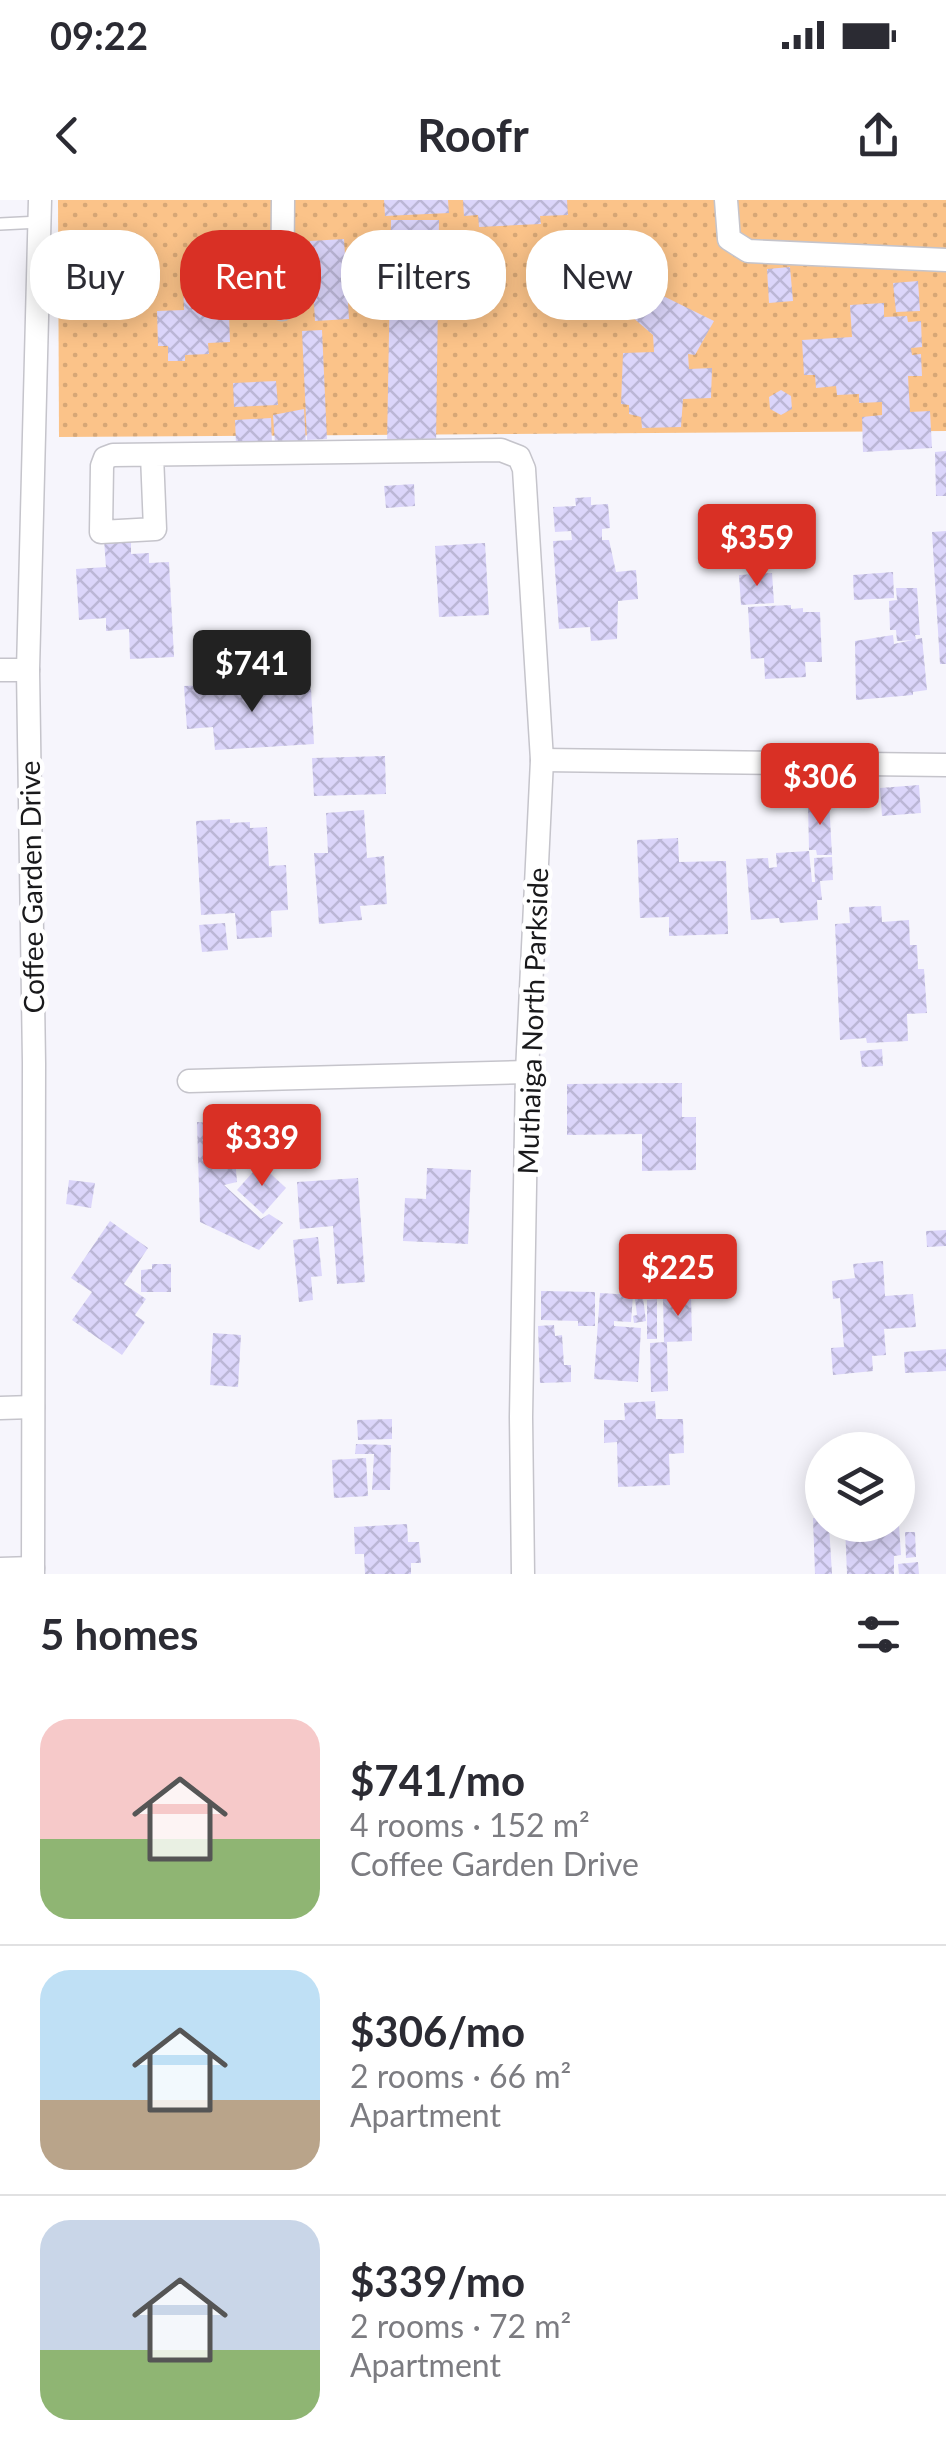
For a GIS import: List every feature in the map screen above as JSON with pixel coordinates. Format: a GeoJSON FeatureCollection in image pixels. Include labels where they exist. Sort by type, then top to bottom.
{"type":"FeatureCollection","features":[{"type":"Feature","properties":{"kind":"street"},"geometry":{"type":"LineString","coordinates":[[283,200],[283,230]]}},
{"type":"Feature","properties":{"kind":"street"},"geometry":{"type":"LineString","coordinates":[[726,200],[726,231],[734,245],[748,252],[946,260]]}},
{"type":"Feature","properties":{"kind":"street","name":"Coffee Garden Drive"},"geometry":{"type":"LineString","coordinates":[[33,1571],[34,1063],[28,670],[40,211]]}},
{"type":"Feature","properties":{"kind":"street","name":"Muthaiga North Parkside"},"geometry":{"type":"LineString","coordinates":[[152,455],[502,450],[519,456],[524,469],[542,760],[527,1072],[521,1417],[523,1574]]}},
{"type":"Feature","properties":{"kind":"street"},"geometry":{"type":"LineString","coordinates":[[0,670],[28,670]]}},
{"type":"Feature","properties":{"kind":"street"},"geometry":{"type":"LineString","coordinates":[[542,760],[946,765]]}},
{"type":"Feature","properties":{"kind":"street"},"geometry":{"type":"LineString","coordinates":[[189,1081],[527,1072]]}},
{"type":"Feature","properties":{"kind":"street"},"geometry":{"type":"LineString","coordinates":[[0,1408],[33,1407]]}},
{"type":"Feature","properties":{"kind":"street"},"geometry":{"type":"LineString","coordinates":[[0,1569],[33,1571]]}},
{"type":"Feature","properties":{"kind":"lane"},"geometry":{"type":"LineString","coordinates":[[0,224],[40,211]]}},
{"type":"Feature","properties":{"kind":"shaded area"},"geometry":{"type":"Polygon","coordinates":[[[58,200],[946,200],[946,431],[59,437],[59,320],[160,320],[160,230],[58,230],[58,200]]]}},
{"type":"Feature","properties":{"kind":"building"},"geometry":{"type":"Polygon","coordinates":[[[384,200],[448,200],[449,213],[385,216],[384,200]]]}},
{"type":"Feature","properties":{"kind":"building"},"geometry":{"type":"Polygon","coordinates":[[[463,200],[567,200],[568,215],[540,216],[541,224],[479,227],[478,215],[464,216],[463,200]]]}},
{"type":"Feature","properties":{"kind":"building"},"geometry":{"type":"Polygon","coordinates":[[[391,220],[439,220],[439,230],[391,230],[391,220]]]}},
{"type":"Feature","properties":{"kind":"building"},"geometry":{"type":"Polygon","coordinates":[[[341,239],[341,319],[315,321],[321,320],[321,240],[341,239]]]}},
{"type":"Feature","properties":{"kind":"building"},"geometry":{"type":"Polygon","coordinates":[[[790,267],[793,301],[769,303],[767,269],[790,267]]]}},
{"type":"Feature","properties":{"kind":"building"},"geometry":{"type":"Polygon","coordinates":[[[918,281],[920,311],[896,312],[893,283],[918,281]]]}},
{"type":"Feature","properties":{"kind":"building"},"geometry":{"type":"Polygon","coordinates":[[[668,298],[714,321],[695,355],[688,354],[689,369],[712,368],[711,398],[683,399],[681,427],[642,428],[641,417],[629,414],[629,405],[621,404],[623,353],[654,352],[653,335],[636,320],[668,320],[668,298]]]}},
{"type":"Feature","properties":{"kind":"building"},"geometry":{"type":"Polygon","coordinates":[[[884,303],[884,317],[907,316],[908,322],[921,321],[922,347],[911,348],[912,355],[921,354],[922,376],[908,376],[910,412],[930,411],[932,448],[863,452],[862,417],[882,415],[882,402],[859,403],[859,394],[837,395],[836,386],[816,388],[815,375],[804,375],[802,340],[852,337],[850,305],[884,303]]]}},
{"type":"Feature","properties":{"kind":"building"},"geometry":{"type":"Polygon","coordinates":[[[180,310],[180,320],[229,320],[230,342],[208,343],[209,354],[185,355],[185,361],[168,361],[168,346],[158,346],[160,311],[180,310]]]}},
{"type":"Feature","properties":{"kind":"building"},"geometry":{"type":"Polygon","coordinates":[[[389,320],[438,320],[436,446],[387,445],[389,320]]]}},
{"type":"Feature","properties":{"kind":"building"},"geometry":{"type":"Polygon","coordinates":[[[322,330],[327,439],[307,440],[302,331],[322,330]]]}},
{"type":"Feature","properties":{"kind":"building"},"geometry":{"type":"Polygon","coordinates":[[[276,381],[278,405],[234,407],[233,383],[276,381]]]}},
{"type":"Feature","properties":{"kind":"building"},"geometry":{"type":"Polygon","coordinates":[[[781,390],[791,396],[792,409],[781,415],[770,409],[769,397],[781,390]]]}},
{"type":"Feature","properties":{"kind":"building"},"geometry":{"type":"Polygon","coordinates":[[[304,409],[306,444],[275,444],[273,415],[304,409]]]}},
{"type":"Feature","properties":{"kind":"building"},"geometry":{"type":"Polygon","coordinates":[[[271,418],[272,443],[236,445],[235,420],[271,418]]]}},
{"type":"Feature","properties":{"kind":"building"},"geometry":{"type":"Polygon","coordinates":[[[946,451],[946,496],[936,496],[935,452],[946,451]]]}},
{"type":"Feature","properties":{"kind":"building"},"geometry":{"type":"Polygon","coordinates":[[[414,484],[415,506],[386,508],[384,486],[414,484]]]}},
{"type":"Feature","properties":{"kind":"building"},"geometry":{"type":"Polygon","coordinates":[[[591,497],[591,505],[608,504],[610,528],[602,529],[602,540],[609,540],[616,572],[636,570],[638,599],[618,601],[617,639],[591,641],[590,627],[559,629],[553,541],[572,540],[571,531],[555,532],[553,507],[576,506],[575,498],[591,497]]]}},
{"type":"Feature","properties":{"kind":"building"},"geometry":{"type":"Polygon","coordinates":[[[791,513],[797,549],[792,549],[792,561],[768,562],[768,554],[746,554],[745,516],[791,513]]]}},
{"type":"Feature","properties":{"kind":"building"},"geometry":{"type":"Polygon","coordinates":[[[946,531],[946,664],[940,664],[932,532],[946,531]]]}},
{"type":"Feature","properties":{"kind":"building"},"geometry":{"type":"Polygon","coordinates":[[[131,539],[131,554],[149,553],[149,563],[169,562],[174,657],[130,659],[129,629],[106,631],[106,618],[79,620],[76,569],[106,567],[104,540],[131,539]]]}},
{"type":"Feature","properties":{"kind":"building"},"geometry":{"type":"Polygon","coordinates":[[[485,543],[489,615],[439,617],[435,546],[485,543]]]}},
{"type":"Feature","properties":{"kind":"building"},"geometry":{"type":"Polygon","coordinates":[[[893,572],[894,598],[854,600],[853,575],[893,572]]]}},
{"type":"Feature","properties":{"kind":"building"},"geometry":{"type":"Polygon","coordinates":[[[772,573],[774,603],[741,605],[739,575],[772,573]]]}},
{"type":"Feature","properties":{"kind":"building"},"geometry":{"type":"Polygon","coordinates":[[[896,588],[917,588],[920,635],[915,635],[916,640],[897,641],[896,630],[890,630],[889,601],[897,600],[896,588]]]}},
{"type":"Feature","properties":{"kind":"building"},"geometry":{"type":"Polygon","coordinates":[[[791,605],[791,609],[803,608],[803,612],[820,612],[822,662],[805,662],[806,677],[765,679],[764,658],[751,659],[748,607],[791,605]]]}},
{"type":"Feature","properties":{"kind":"building"},"geometry":{"type":"Polygon","coordinates":[[[893,635],[894,644],[922,638],[927,690],[856,700],[855,641],[893,635]]]}},
{"type":"Feature","properties":{"kind":"building"},"geometry":{"type":"Polygon","coordinates":[[[293,681],[293,690],[311,689],[314,744],[215,750],[213,727],[187,729],[184,686],[222,684],[222,690],[293,681]]]}},
{"type":"Feature","properties":{"kind":"building"},"geometry":{"type":"Polygon","coordinates":[[[385,756],[386,794],[314,796],[312,758],[385,756]]]}},
{"type":"Feature","properties":{"kind":"building"},"geometry":{"type":"Polygon","coordinates":[[[919,785],[921,813],[882,816],[880,788],[919,785]]]}},
{"type":"Feature","properties":{"kind":"building"},"geometry":{"type":"Polygon","coordinates":[[[829,800],[832,855],[817,855],[816,850],[809,850],[808,802],[829,800]]]}},
{"type":"Feature","properties":{"kind":"building"},"geometry":{"type":"Polygon","coordinates":[[[364,810],[367,858],[384,856],[387,904],[360,906],[362,920],[319,924],[314,853],[328,853],[326,813],[364,810]]]}},
{"type":"Feature","properties":{"kind":"building"},"geometry":{"type":"Polygon","coordinates":[[[230,819],[230,823],[250,822],[250,828],[267,827],[269,866],[286,865],[288,910],[271,911],[272,937],[237,939],[235,913],[201,915],[196,821],[230,819]]]}},
{"type":"Feature","properties":{"kind":"building"},"geometry":{"type":"Polygon","coordinates":[[[678,838],[679,862],[726,861],[728,934],[669,936],[669,917],[640,918],[637,840],[678,838]]]}},
{"type":"Feature","properties":{"kind":"building"},"geometry":{"type":"Polygon","coordinates":[[[809,851],[812,882],[814,858],[832,857],[833,880],[820,881],[818,920],[751,920],[746,859],[768,858],[769,868],[777,867],[776,853],[809,851]]]}},
{"type":"Feature","properties":{"kind":"building"},"geometry":{"type":"Polygon","coordinates":[[[881,906],[882,922],[909,920],[910,945],[917,945],[918,969],[924,969],[927,1013],[907,1014],[908,1041],[840,1040],[835,924],[850,923],[849,907],[881,906]]]}},
{"type":"Feature","properties":{"kind":"building"},"geometry":{"type":"Polygon","coordinates":[[[225,923],[228,950],[202,952],[199,925],[225,923]]]}},
{"type":"Feature","properties":{"kind":"building"},"geometry":{"type":"Polygon","coordinates":[[[882,1049],[883,1066],[862,1067],[860,1051],[882,1049]]]}},
{"type":"Feature","properties":{"kind":"building"},"geometry":{"type":"Polygon","coordinates":[[[682,1083],[682,1117],[696,1117],[696,1170],[642,1171],[642,1134],[567,1135],[567,1084],[682,1083]]]}},
{"type":"Feature","properties":{"kind":"building"},"geometry":{"type":"Polygon","coordinates":[[[197,1122],[247,1126],[248,1156],[235,1157],[237,1182],[224,1185],[261,1219],[269,1214],[283,1223],[259,1250],[200,1222],[197,1122]]]}},
{"type":"Feature","properties":{"kind":"building"},"geometry":{"type":"Polygon","coordinates":[[[260,1164],[286,1188],[263,1214],[237,1190],[260,1164]]]}},
{"type":"Feature","properties":{"kind":"building"},"geometry":{"type":"Polygon","coordinates":[[[427,1168],[471,1170],[468,1244],[403,1241],[405,1198],[426,1199],[427,1168]]]}},
{"type":"Feature","properties":{"kind":"building"},"geometry":{"type":"Polygon","coordinates":[[[358,1178],[365,1282],[337,1284],[333,1226],[300,1229],[297,1182],[358,1178]]]}},
{"type":"Feature","properties":{"kind":"building"},"geometry":{"type":"Polygon","coordinates":[[[69,1180],[95,1183],[91,1208],[66,1204],[69,1180]]]}},
{"type":"Feature","properties":{"kind":"building"},"geometry":{"type":"Polygon","coordinates":[[[110,1221],[148,1248],[124,1284],[146,1299],[135,1315],[145,1322],[122,1355],[72,1320],[92,1292],[71,1278],[110,1221]]]}},
{"type":"Feature","properties":{"kind":"building"},"geometry":{"type":"Polygon","coordinates":[[[946,1230],[946,1246],[927,1247],[926,1231],[946,1230]]]}},
{"type":"Feature","properties":{"kind":"building"},"geometry":{"type":"Polygon","coordinates":[[[318,1237],[322,1276],[311,1277],[313,1300],[299,1302],[293,1240],[318,1237]]]}},
{"type":"Feature","properties":{"kind":"building"},"geometry":{"type":"Polygon","coordinates":[[[883,1261],[885,1296],[913,1294],[916,1327],[884,1329],[886,1355],[872,1356],[873,1371],[833,1375],[831,1348],[844,1347],[840,1298],[833,1299],[832,1281],[855,1278],[853,1264],[883,1261]]]}},
{"type":"Feature","properties":{"kind":"building"},"geometry":{"type":"Polygon","coordinates":[[[152,1264],[171,1264],[171,1292],[141,1292],[141,1270],[152,1269],[152,1264]]]}},
{"type":"Feature","properties":{"kind":"building"},"geometry":{"type":"Polygon","coordinates":[[[541,1291],[595,1292],[595,1326],[578,1326],[578,1321],[541,1320],[541,1291]]]}},
{"type":"Feature","properties":{"kind":"building"},"geometry":{"type":"Polygon","coordinates":[[[600,1293],[633,1295],[631,1322],[614,1321],[614,1326],[641,1328],[638,1382],[594,1379],[600,1293]]]}},
{"type":"Feature","properties":{"kind":"building"},"geometry":{"type":"Polygon","coordinates":[[[691,1296],[692,1341],[664,1342],[663,1297],[691,1296]]]}},
{"type":"Feature","properties":{"kind":"building"},"geometry":{"type":"Polygon","coordinates":[[[643,1298],[646,1321],[634,1323],[635,1299],[643,1298]]]}},
{"type":"Feature","properties":{"kind":"building"},"geometry":{"type":"Polygon","coordinates":[[[657,1299],[657,1339],[647,1339],[647,1300],[657,1299]]]}},
{"type":"Feature","properties":{"kind":"building"},"geometry":{"type":"Polygon","coordinates":[[[554,1325],[555,1336],[562,1335],[564,1365],[571,1365],[571,1382],[540,1383],[538,1326],[554,1325]]]}},
{"type":"Feature","properties":{"kind":"building"},"geometry":{"type":"Polygon","coordinates":[[[213,1333],[241,1335],[238,1387],[210,1385],[213,1333]]]}},
{"type":"Feature","properties":{"kind":"building"},"geometry":{"type":"Polygon","coordinates":[[[667,1342],[668,1391],[651,1392],[650,1343],[667,1342]]]}},
{"type":"Feature","properties":{"kind":"building"},"geometry":{"type":"Polygon","coordinates":[[[946,1349],[946,1371],[905,1373],[904,1352],[946,1349]]]}},
{"type":"Feature","properties":{"kind":"building"},"geometry":{"type":"Polygon","coordinates":[[[655,1401],[656,1419],[683,1419],[684,1453],[669,1454],[670,1485],[618,1487],[617,1442],[604,1443],[604,1420],[625,1420],[624,1403],[655,1401]]]}},
{"type":"Feature","properties":{"kind":"building"},"geometry":{"type":"Polygon","coordinates":[[[392,1419],[392,1439],[358,1440],[357,1420],[392,1419]]]}},
{"type":"Feature","properties":{"kind":"building"},"geometry":{"type":"Polygon","coordinates":[[[356,1444],[391,1445],[390,1490],[372,1490],[374,1454],[355,1454],[356,1444]]]}},
{"type":"Feature","properties":{"kind":"building"},"geometry":{"type":"Polygon","coordinates":[[[366,1458],[368,1496],[334,1498],[332,1460],[366,1458]]]}},
{"type":"Feature","properties":{"kind":"building"},"geometry":{"type":"Polygon","coordinates":[[[407,1524],[408,1542],[419,1542],[421,1563],[411,1563],[411,1574],[365,1574],[364,1554],[355,1554],[354,1527],[407,1524]]]}},
{"type":"Feature","properties":{"kind":"building"},"geometry":{"type":"Polygon","coordinates":[[[915,1532],[916,1557],[906,1558],[905,1542],[915,1542],[915,1532]]]}},
{"type":"Feature","properties":{"kind":"building"},"geometry":{"type":"Polygon","coordinates":[[[814,1542],[830,1542],[832,1574],[815,1574],[814,1542]]]}},
{"type":"Feature","properties":{"kind":"building"},"geometry":{"type":"Polygon","coordinates":[[[846,1542],[900,1542],[901,1555],[894,1556],[894,1574],[847,1574],[846,1542]]]}},
{"type":"Feature","properties":{"kind":"building"},"geometry":{"type":"Polygon","coordinates":[[[918,1562],[919,1574],[899,1574],[898,1564],[918,1562]]]}}]}
